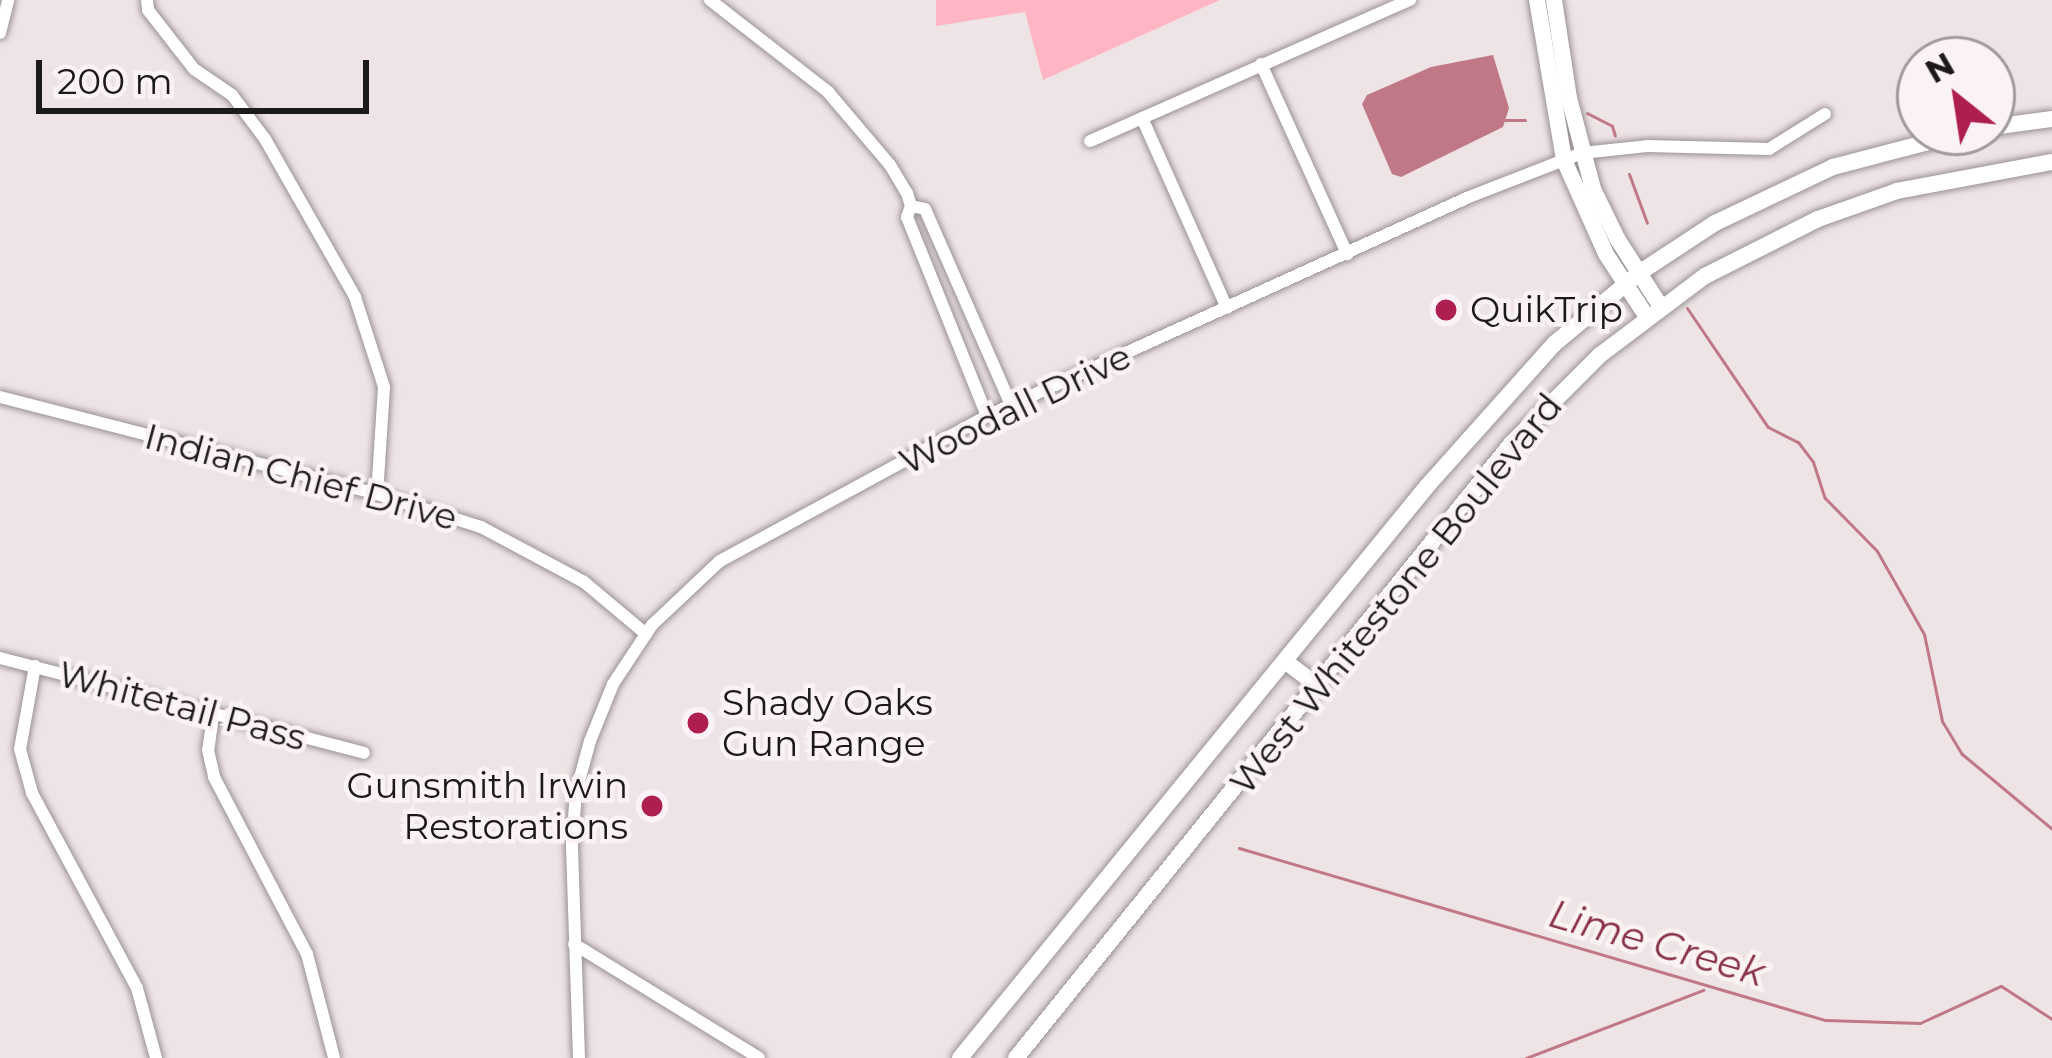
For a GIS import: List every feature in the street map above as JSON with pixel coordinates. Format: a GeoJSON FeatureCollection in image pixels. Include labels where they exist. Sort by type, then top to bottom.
{"type":"FeatureCollection","features":[{"type":"Feature","properties":{"kind":"main road"},"geometry":{"type":"LineString","coordinates":[[1538,0],[1564,160],[1623,285],[1654,312]]}},
{"type":"Feature","properties":{"kind":"main road"},"geometry":{"type":"LineString","coordinates":[[1554,0],[1582,153],[1604,215],[1639,273],[1654,312]]}},
{"type":"Feature","properties":{"kind":"main road"},"geometry":{"type":"LineString","coordinates":[[2016,124],[2052,119]]}},
{"type":"Feature","properties":{"kind":"main road","name":"West Whitestone Boulevard"},"geometry":{"type":"LineString","coordinates":[[961,1058],[1492,410],[1554,344],[1623,285],[1715,223],[1786,187],[1896,149]]}},
{"type":"Feature","properties":{"kind":"main road","name":"West Whitestone Boulevard"},"geometry":{"type":"LineString","coordinates":[[1016,1058],[1511,444],[1560,392],[1654,312],[1762,244],[1818,219],[1918,186],[2052,162]]}},
{"type":"Feature","properties":{"kind":"main road"},"geometry":{"type":"LineString","coordinates":[[1285,661],[1319,687]]}},
{"type":"Feature","properties":{"kind":"street"},"geometry":{"type":"LineString","coordinates":[[0,34],[8,0]]}},
{"type":"Feature","properties":{"kind":"street"},"geometry":{"type":"LineString","coordinates":[[147,0],[148,10],[194,69],[232,95],[265,139],[355,297],[384,387],[377,494]]}},
{"type":"Feature","properties":{"kind":"street"},"geometry":{"type":"LineString","coordinates":[[710,0],[782,53],[862,127],[911,206],[925,209],[1011,405]]}},
{"type":"Feature","properties":{"kind":"street"},"geometry":{"type":"LineString","coordinates":[[1090,141],[1410,0]]}},
{"type":"Feature","properties":{"kind":"street"},"geometry":{"type":"LineString","coordinates":[[1261,64],[1347,254]]}},
{"type":"Feature","properties":{"kind":"street","name":"Woodall Drive"},"geometry":{"type":"LineString","coordinates":[[579,1058],[574,944],[576,792],[613,684],[646,634],[690,584],[720,561],[987,416],[1564,160],[1582,153],[1647,146],[1769,149],[1825,114]]}},
{"type":"Feature","properties":{"kind":"street"},"geometry":{"type":"LineString","coordinates":[[1142,118],[1228,308]]}},
{"type":"Feature","properties":{"kind":"street"},"geometry":{"type":"LineString","coordinates":[[911,206],[908,217],[987,416]]}},
{"type":"Feature","properties":{"kind":"street","name":"Indian Chief Drive"},"geometry":{"type":"LineString","coordinates":[[0,397],[377,494],[481,527],[584,582],[646,634]]}},
{"type":"Feature","properties":{"kind":"street","name":"Whitetail Pass"},"geometry":{"type":"LineString","coordinates":[[0,658],[364,753]]}},
{"type":"Feature","properties":{"kind":"street"},"geometry":{"type":"LineString","coordinates":[[35,667],[20,749],[32,793],[137,988],[156,1058]]}},
{"type":"Feature","properties":{"kind":"street"},"geometry":{"type":"LineString","coordinates":[[213,716],[208,750],[214,777],[307,954],[334,1058]]}},
{"type":"Feature","properties":{"kind":"street"},"geometry":{"type":"LineString","coordinates":[[574,944],[759,1058]]}},
{"type":"Feature","properties":{"kind":"shaded area"},"geometry":{"type":"Polygon","coordinates":[[[936,0],[1220,0],[1043,80],[1025,12],[936,26],[936,0]]]}},
{"type":"Feature","properties":{"kind":"shaded area"},"geometry":{"type":"Polygon","coordinates":[[[1493,55],[1509,108],[1503,127],[1401,177],[1392,174],[1362,104],[1367,95],[1431,67],[1493,55]]]}},
{"type":"Feature","properties":{"kind":"waterway"},"geometry":{"type":"LineString","coordinates":[[1587,113],[1612,126],[1615,136]]}},
{"type":"Feature","properties":{"kind":"waterway"},"geometry":{"type":"LineString","coordinates":[[1505,120],[1525,120]]}},
{"type":"Feature","properties":{"kind":"waterway"},"geometry":{"type":"LineString","coordinates":[[1629,174],[1647,223]]}},
{"type":"Feature","properties":{"kind":"waterway"},"geometry":{"type":"LineString","coordinates":[[1687,308],[1768,427],[1798,442],[1813,462],[1825,498],[1877,551],[1924,634],[1942,721],[1962,754],[2052,829]]}},
{"type":"Feature","properties":{"kind":"waterway","name":"Lime Creek"},"geometry":{"type":"LineString","coordinates":[[1239,848],[1825,1020],[1920,1023],[2001,986],[2052,1019]]}},
{"type":"Feature","properties":{"kind":"waterway"},"geometry":{"type":"LineString","coordinates":[[1526,1058],[1703,990]]}},
{"type":"Feature","properties":{"kind":"place","name":"QuikTrip"},"geometry":{"type":"Point","coordinates":[1446,310]}},
{"type":"Feature","properties":{"kind":"place","name":"Shady Oaks Gun Range"},"geometry":{"type":"Point","coordinates":[698,723]}},
{"type":"Feature","properties":{"kind":"place","name":"Gunsmith Irwin Restorations"},"geometry":{"type":"Point","coordinates":[652,806]}}]}
